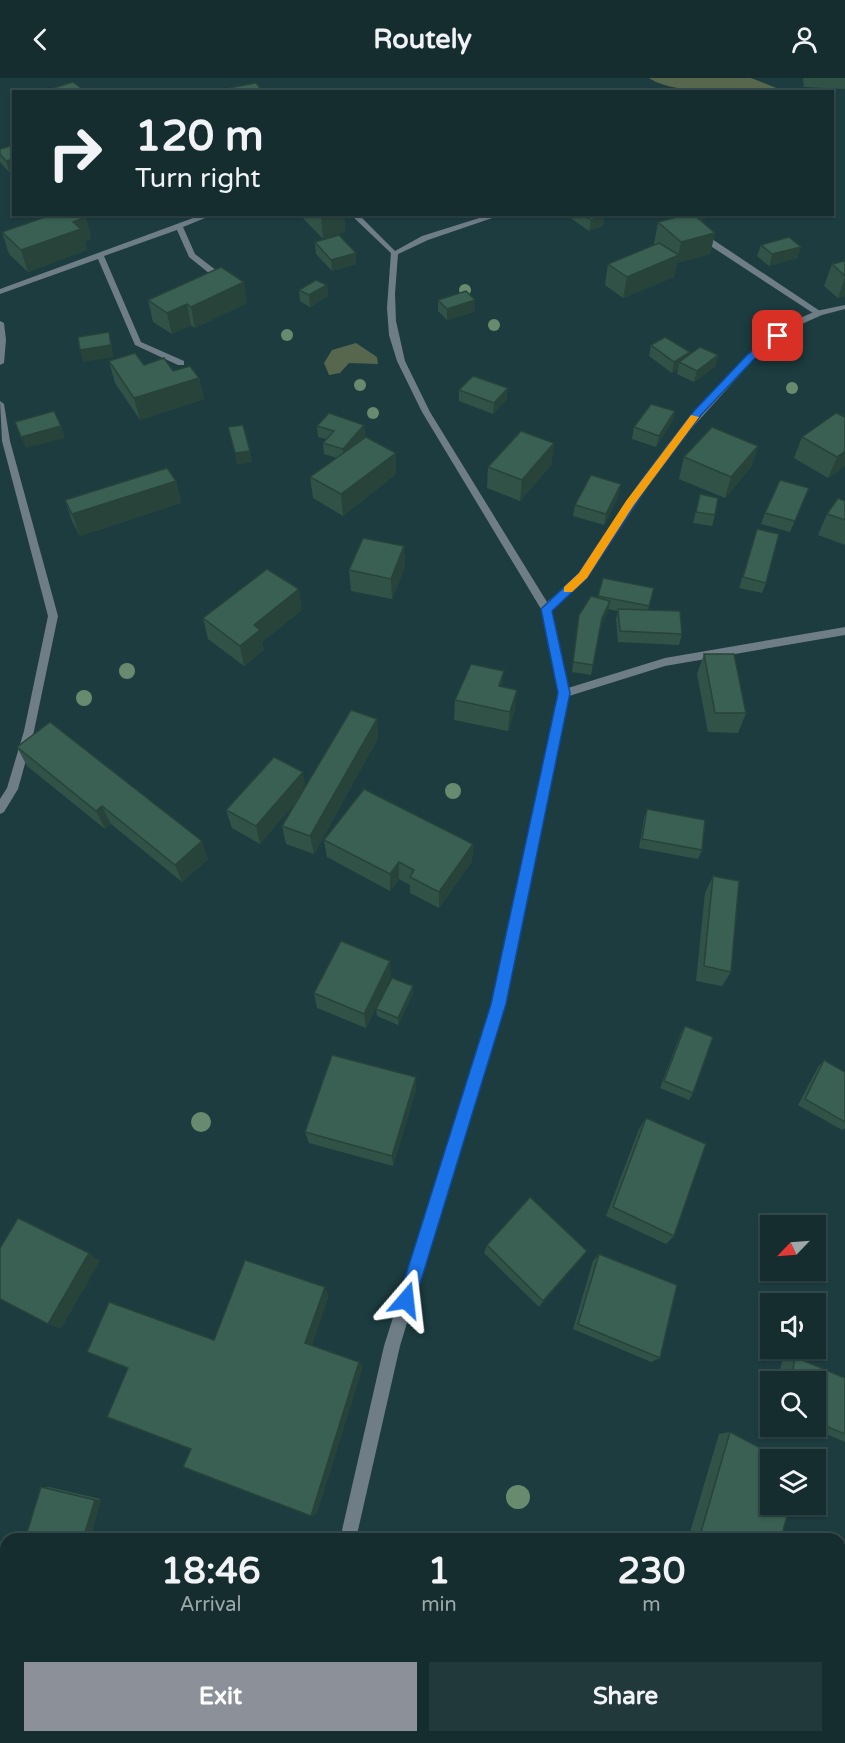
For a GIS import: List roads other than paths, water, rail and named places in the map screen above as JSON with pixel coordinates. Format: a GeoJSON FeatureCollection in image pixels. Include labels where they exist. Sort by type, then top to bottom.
{"type":"FeatureCollection","features":[{"type":"Feature","properties":{"kind":"street"},"geometry":{"type":"LineString","coordinates":[[0,292],[207,216]]}},
{"type":"Feature","properties":{"kind":"street"},"geometry":{"type":"LineString","coordinates":[[354,216],[394,254]]}},
{"type":"Feature","properties":{"kind":"street"},"geometry":{"type":"LineString","coordinates":[[394,254],[425,238],[495,216]]}},
{"type":"Feature","properties":{"kind":"street"},"geometry":{"type":"LineString","coordinates":[[179,227],[192,255],[226,283]]}},
{"type":"Feature","properties":{"kind":"street"},"geometry":{"type":"LineString","coordinates":[[709,241],[819,313]]}},
{"type":"Feature","properties":{"kind":"street"},"geometry":{"type":"LineString","coordinates":[[349,1533],[392,1346],[498,1004],[564,693],[546,609],[426,412],[419,391],[401,361],[390,315],[394,254]]}},
{"type":"Feature","properties":{"kind":"street"},"geometry":{"type":"LineString","coordinates":[[100,255],[138,343],[181,363]]}},
{"type":"Feature","properties":{"kind":"street"},"geometry":{"type":"LineString","coordinates":[[546,609],[583,576],[643,485],[698,413],[751,357],[792,325],[819,313],[845,307]]}},
{"type":"Feature","properties":{"kind":"street"},"geometry":{"type":"LineString","coordinates":[[0,323],[3,340],[0,363]]}},
{"type":"Feature","properties":{"kind":"street"},"geometry":{"type":"LineString","coordinates":[[0,404],[6,441],[52,616],[28,731],[12,789],[0,810]]}},
{"type":"Feature","properties":{"kind":"street"},"geometry":{"type":"LineString","coordinates":[[564,693],[664,662],[845,631]]}}]}
